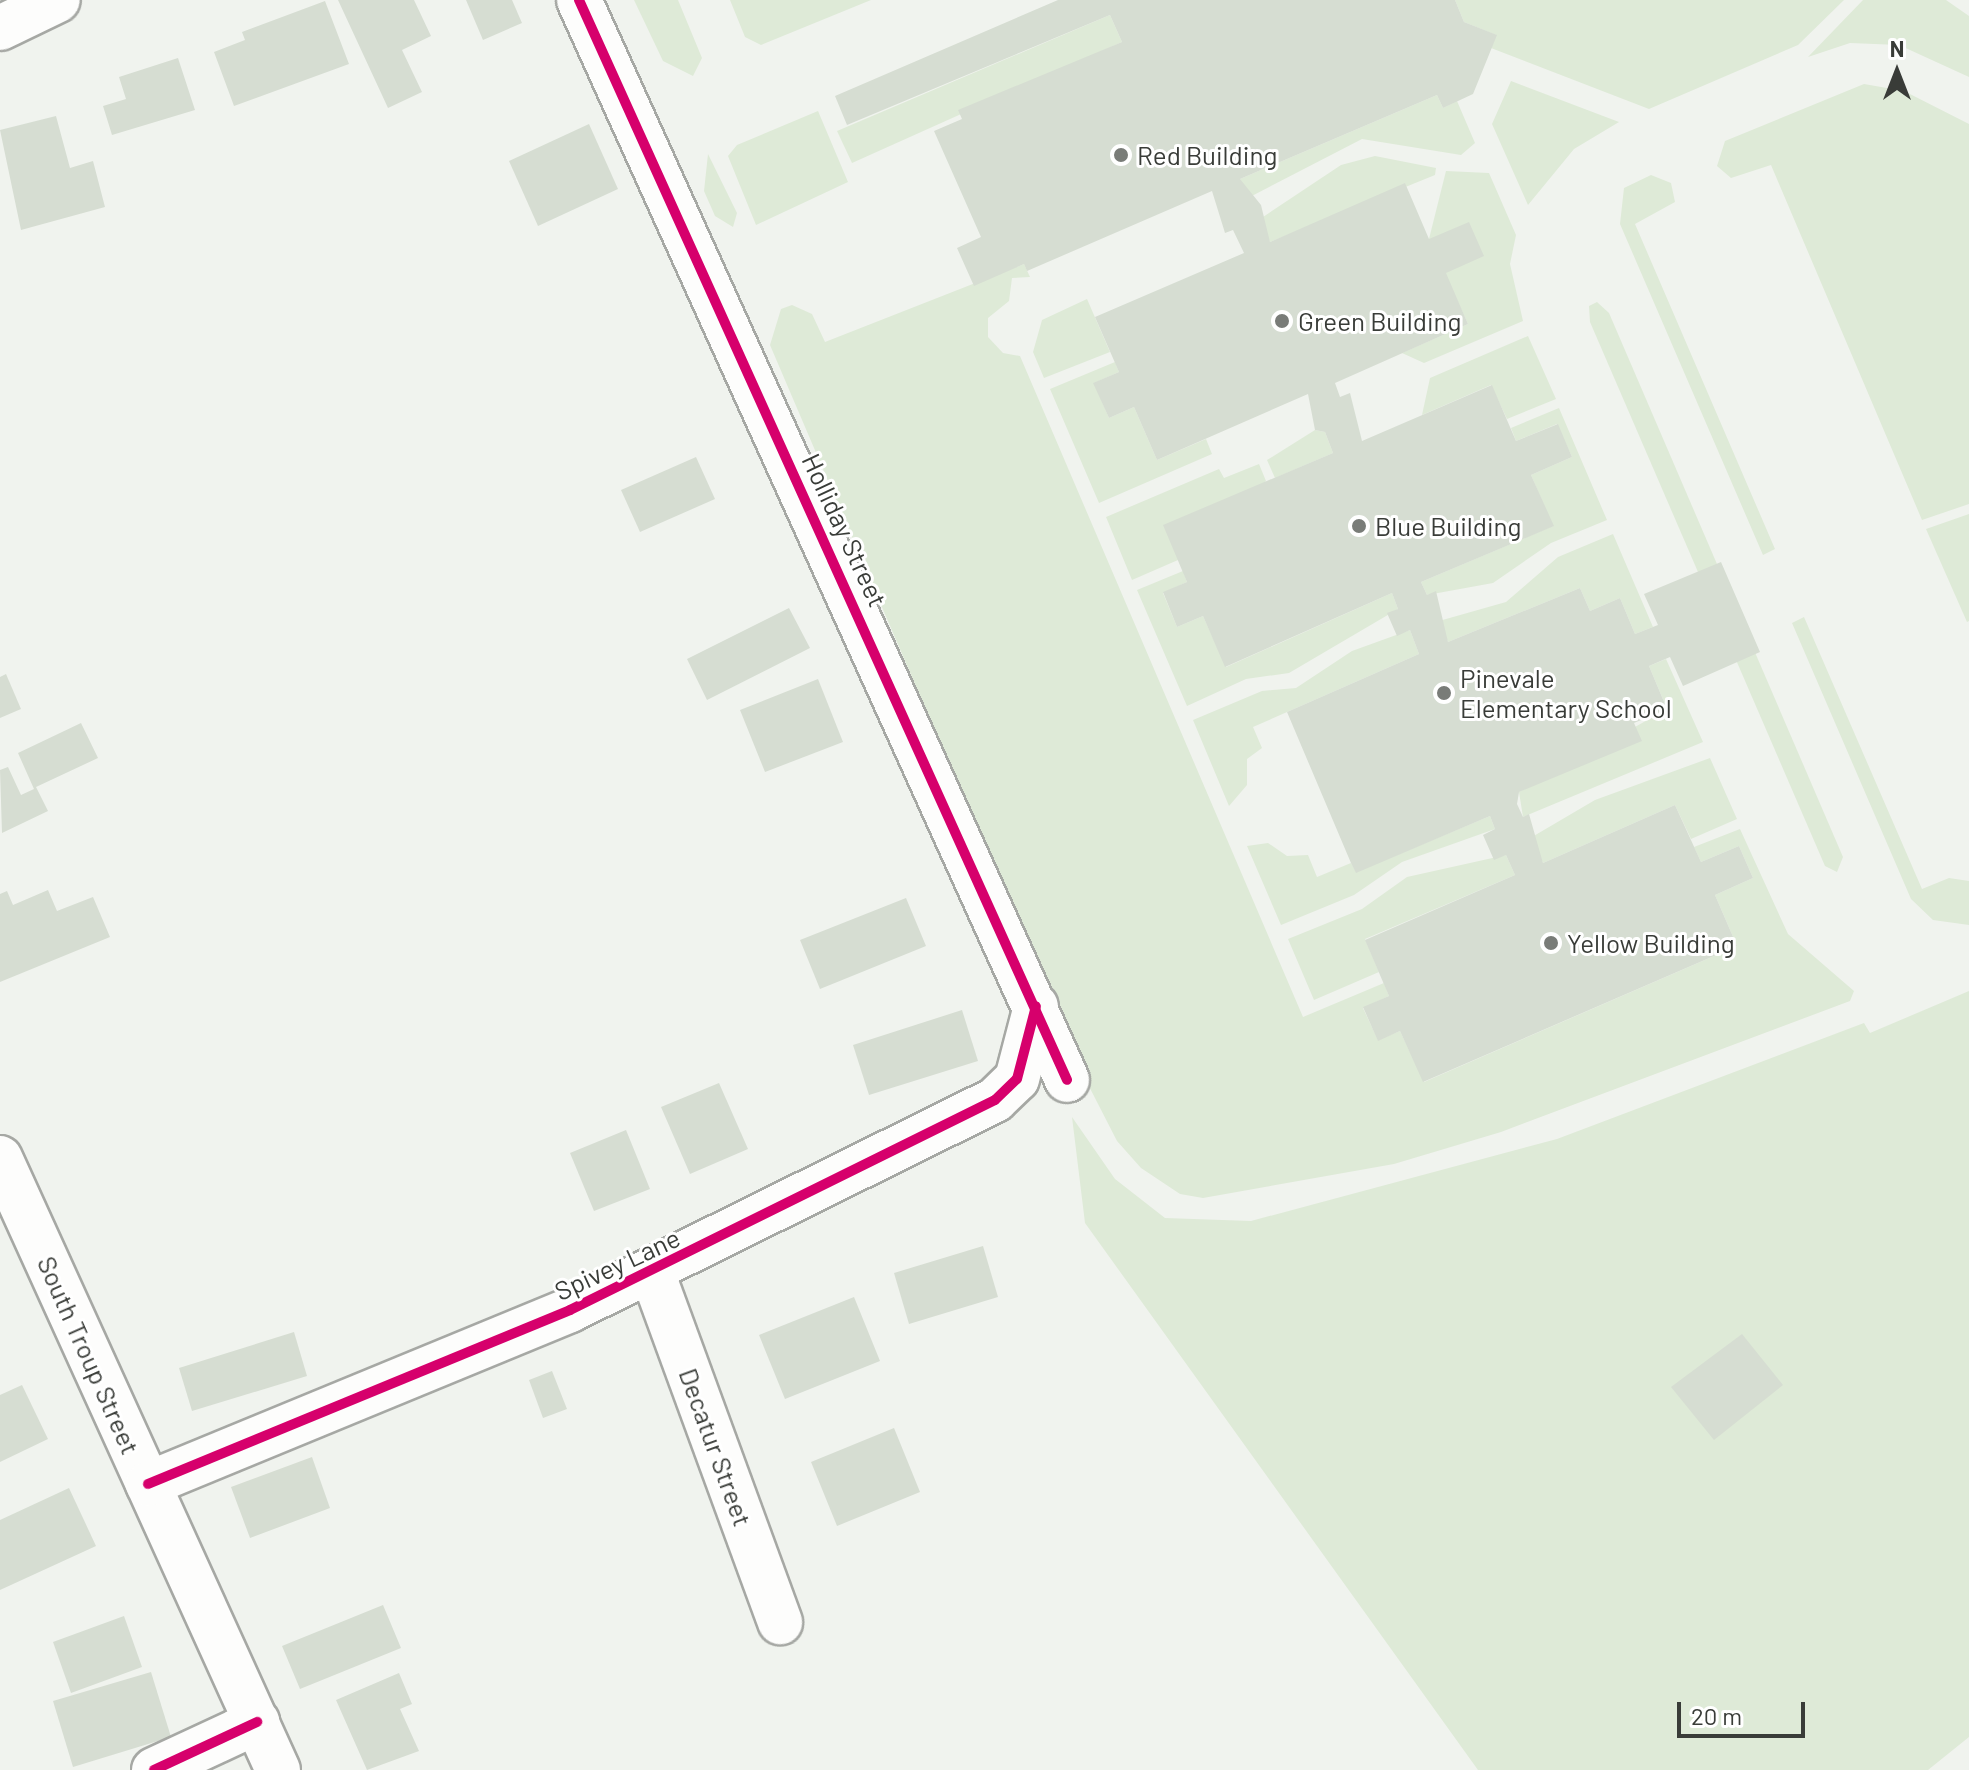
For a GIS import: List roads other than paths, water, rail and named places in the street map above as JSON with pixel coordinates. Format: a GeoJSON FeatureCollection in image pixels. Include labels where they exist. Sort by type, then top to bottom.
{"type":"FeatureCollection","features":[{"type":"Feature","properties":{"kind":"street"},"geometry":{"type":"LineString","coordinates":[[0,28],[58,0]]}},
{"type":"Feature","properties":{"kind":"street","name":"Holliday Street"},"geometry":{"type":"LineString","coordinates":[[579,0],[1067,1080]]}},
{"type":"Feature","properties":{"kind":"street","name":"Spivey Lane"},"geometry":{"type":"LineString","coordinates":[[148,1484],[652,1272],[995,1100],[1017,1079],[1036,1006]]}},
{"type":"Feature","properties":{"kind":"street","name":"South Troup Street"},"geometry":{"type":"LineString","coordinates":[[0,1158],[278,1770]]}},
{"type":"Feature","properties":{"kind":"street","name":"Decatur Street"},"geometry":{"type":"LineString","coordinates":[[652,1272],[780,1622]]}},
{"type":"Feature","properties":{"kind":"street"},"geometry":{"type":"LineString","coordinates":[[154,1770],[257,1722]]}},
{"type":"Feature","properties":{"kind":"place","name":"Red Building"},"geometry":{"type":"Point","coordinates":[1121,155]}},
{"type":"Feature","properties":{"kind":"place","name":"Green Building"},"geometry":{"type":"Point","coordinates":[1282,321]}},
{"type":"Feature","properties":{"kind":"place","name":"Blue Building"},"geometry":{"type":"Point","coordinates":[1359,526]}},
{"type":"Feature","properties":{"kind":"place","name":"Pinevale Elementary School"},"geometry":{"type":"Point","coordinates":[1444,693]}},
{"type":"Feature","properties":{"kind":"place","name":"Yellow Building"},"geometry":{"type":"Point","coordinates":[1551,943]}}]}
